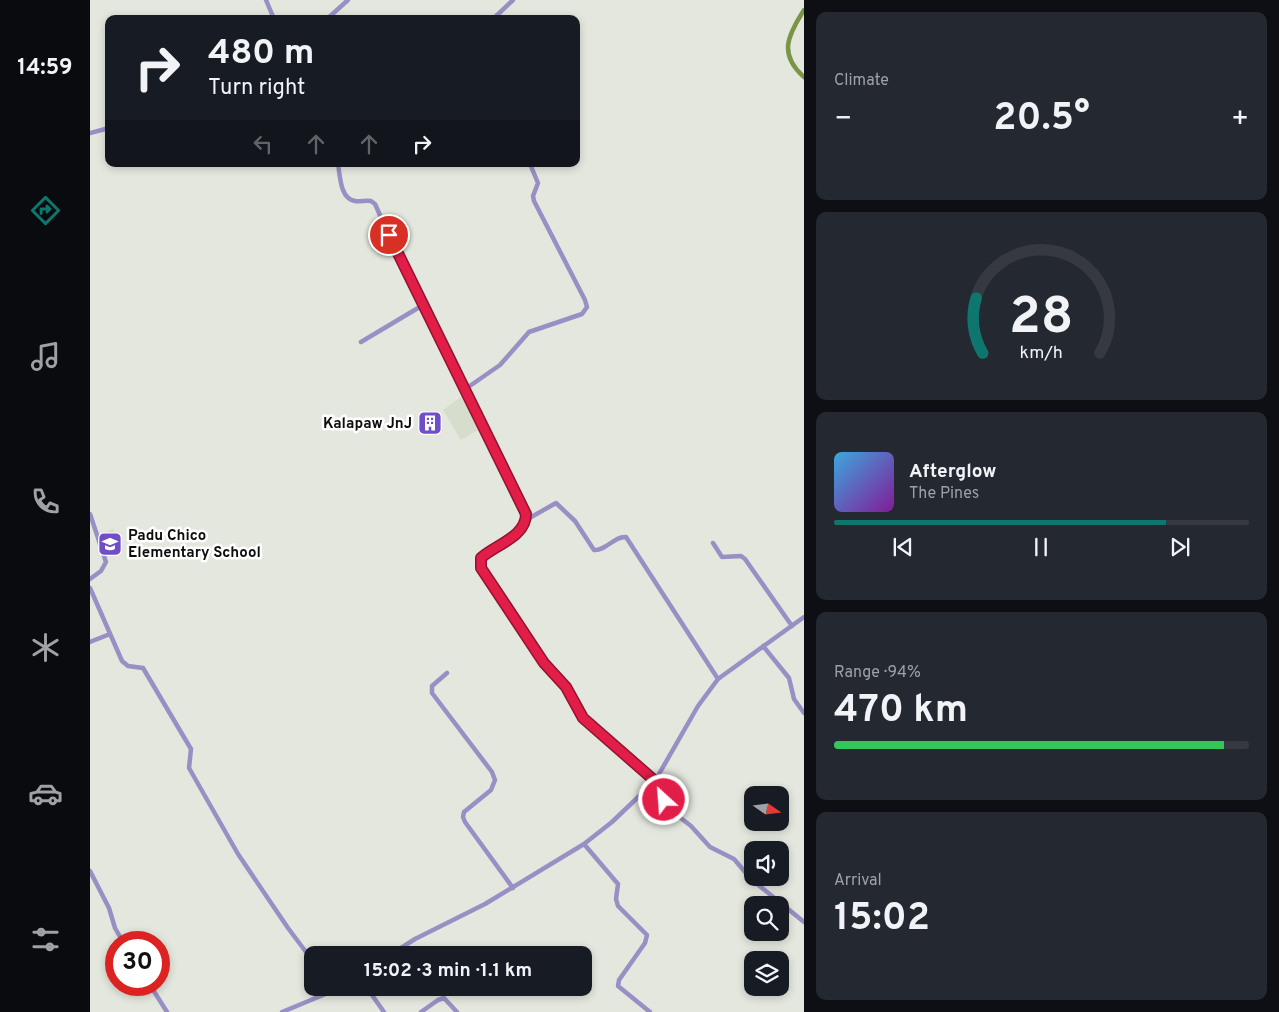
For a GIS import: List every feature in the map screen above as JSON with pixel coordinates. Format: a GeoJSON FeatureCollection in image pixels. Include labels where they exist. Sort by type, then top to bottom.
{"type":"FeatureCollection","features":[{"type":"Feature","properties":{"kind":"street"},"geometry":{"type":"LineString","coordinates":[[266,0],[272,15]]}},
{"type":"Feature","properties":{"kind":"street"},"geometry":{"type":"LineString","coordinates":[[331,15],[348,0]]}},
{"type":"Feature","properties":{"kind":"street"},"geometry":{"type":"LineString","coordinates":[[497,15],[513,0]]}},
{"type":"Feature","properties":{"kind":"street"},"geometry":{"type":"LineString","coordinates":[[90,133],[105,129]]}},
{"type":"Feature","properties":{"kind":"street"},"geometry":{"type":"LineString","coordinates":[[338,167],[342,188],[346,196],[356,202],[371,201],[375,204],[464,390],[523,507],[526,520]]}},
{"type":"Feature","properties":{"kind":"street"},"geometry":{"type":"LineString","coordinates":[[464,390],[500,365],[529,332],[582,314],[587,307],[586,300],[534,201],[538,183],[531,167]]}},
{"type":"Feature","properties":{"kind":"street"},"geometry":{"type":"LineString","coordinates":[[361,342],[423,305]]}},
{"type":"Feature","properties":{"kind":"street"},"geometry":{"type":"LineString","coordinates":[[718,679],[626,537],[622,537],[600,550],[594,550],[575,521],[556,503],[526,520],[518,532],[481,558],[481,568],[544,663],[566,687],[583,718],[653,783],[672,812],[691,826],[710,847],[734,860],[751,879],[804,922]]}},
{"type":"Feature","properties":{"kind":"street"},"geometry":{"type":"LineString","coordinates":[[90,514],[106,562],[101,571],[90,579]]}},
{"type":"Feature","properties":{"kind":"street"},"geometry":{"type":"LineString","coordinates":[[713,543],[722,557],[742,556],[745,559],[792,626]]}},
{"type":"Feature","properties":{"kind":"street"},"geometry":{"type":"LineString","coordinates":[[90,588],[125,664],[143,668],[191,749],[189,768],[238,854],[304,949]]}},
{"type":"Feature","properties":{"kind":"street"},"geometry":{"type":"LineString","coordinates":[[404,946],[513,888],[584,844],[612,822],[653,783],[698,706],[718,679],[804,617]]}},
{"type":"Feature","properties":{"kind":"street"},"geometry":{"type":"LineString","coordinates":[[90,642],[110,634]]}},
{"type":"Feature","properties":{"kind":"street"},"geometry":{"type":"LineString","coordinates":[[763,646],[789,678],[794,699],[804,713]]}},
{"type":"Feature","properties":{"kind":"street"},"geometry":{"type":"LineString","coordinates":[[447,673],[432,686],[432,693],[492,772],[495,780],[491,790],[464,812],[463,817],[513,888]]}},
{"type":"Feature","properties":{"kind":"street"},"geometry":{"type":"LineString","coordinates":[[584,844],[618,884],[616,900],[618,906],[646,935],[645,943],[618,986],[650,1012]]}},
{"type":"Feature","properties":{"kind":"street"},"geometry":{"type":"LineString","coordinates":[[90,871],[109,908],[117,931]]}},
{"type":"Feature","properties":{"kind":"street"},"geometry":{"type":"LineString","coordinates":[[157,996],[167,1012]]}},
{"type":"Feature","properties":{"kind":"street"},"geometry":{"type":"LineString","coordinates":[[282,1012],[319,996]]}},
{"type":"Feature","properties":{"kind":"street"},"geometry":{"type":"LineString","coordinates":[[373,996],[384,1012]]}},
{"type":"Feature","properties":{"kind":"street"},"geometry":{"type":"LineString","coordinates":[[421,1012],[444,998],[457,1012]]}},
{"type":"Feature","properties":{"kind":"shaded area"},"geometry":{"type":"Polygon","coordinates":[[[462,396],[481,428],[461,440],[443,410],[462,396]]]}},
{"type":"Feature","properties":{"kind":"shaded area","name":"Padu Chico Elementary School"},"geometry":{"type":"Polygon","coordinates":[[[113,529],[121,552],[106,557],[99,535],[113,529]]]}},
{"type":"Feature","properties":{"kind":"waterway"},"geometry":{"type":"LineString","coordinates":[[804,10],[790,36],[788,44],[791,60],[804,77]]}},
{"type":"Feature","properties":{"kind":"place","name":"Kalapaw JnJ"},"geometry":{"type":"Point","coordinates":[430,423]}},
{"type":"Feature","properties":{"kind":"place","name":"Padu Chico Elementary School"},"geometry":{"type":"Point","coordinates":[110,544]}},
{"type":"Feature","properties":{"kind":"route"},"geometry":{"type":"LineString","coordinates":[[389,235],[526,514],[526,520],[518,532],[481,558],[481,568],[484,575],[544,663],[566,687],[583,718],[655,781],[651,785],[664,800]]}}]}
